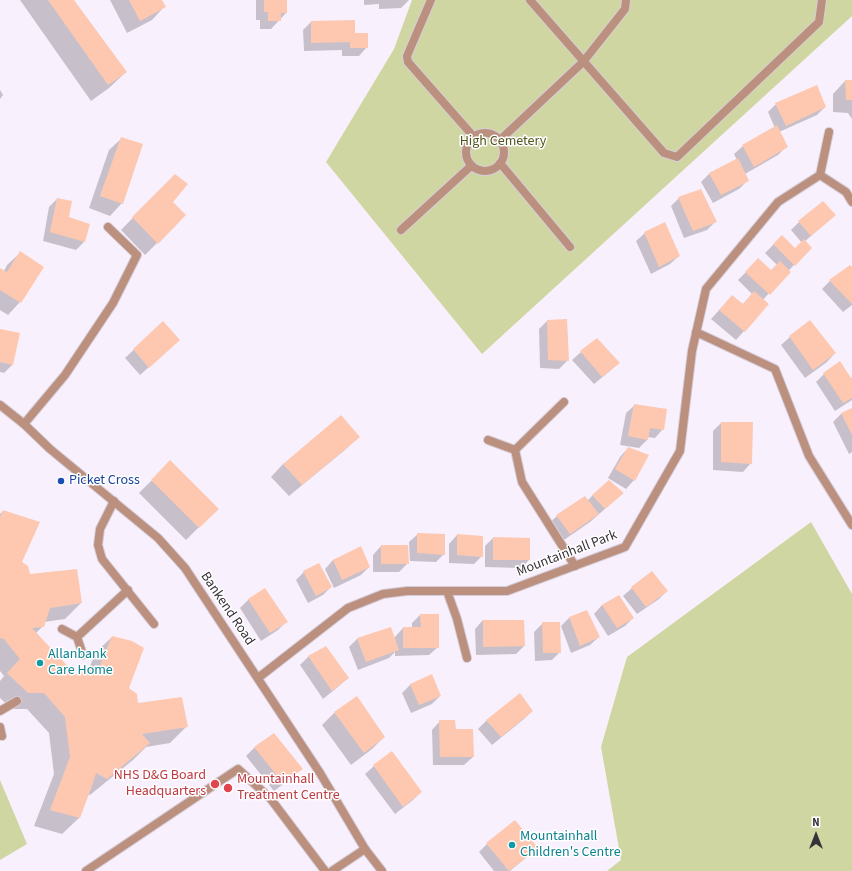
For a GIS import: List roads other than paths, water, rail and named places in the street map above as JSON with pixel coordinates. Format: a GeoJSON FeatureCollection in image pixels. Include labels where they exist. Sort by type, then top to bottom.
{"type":"FeatureCollection","features":[{"type":"Feature","properties":{"kind":"street"},"geometry":{"type":"LineString","coordinates":[[430,0],[407,56],[408,62],[473,136]]}},
{"type":"Feature","properties":{"kind":"street"},"geometry":{"type":"LineString","coordinates":[[530,0],[664,153],[677,157],[819,22],[822,0]]}},
{"type":"Feature","properties":{"kind":"street"},"geometry":{"type":"LineString","coordinates":[[500,140],[583,62],[625,9],[626,0]]}},
{"type":"Feature","properties":{"kind":"street"},"geometry":{"type":"LineString","coordinates":[[829,132],[820,175],[846,192],[852,202]]}},
{"type":"Feature","properties":{"kind":"street"},"geometry":{"type":"LineString","coordinates":[[484,133],[496,136],[500,140],[504,152],[503,158],[496,168],[490,171],[483,171],[477,170],[471,166],[465,154],[468,141],[473,136],[484,133]]}},
{"type":"Feature","properties":{"kind":"street"},"geometry":{"type":"LineString","coordinates":[[500,163],[570,247]]}},
{"type":"Feature","properties":{"kind":"street"},"geometry":{"type":"LineString","coordinates":[[401,230],[471,166]]}},
{"type":"Feature","properties":{"kind":"street","name":"Mountainhall Park"},"geometry":{"type":"LineString","coordinates":[[258,678],[348,608],[383,594],[407,591],[507,591],[625,547],[680,451],[692,350],[706,289],[778,202],[820,175]]}},
{"type":"Feature","properties":{"kind":"street"},"geometry":{"type":"LineString","coordinates":[[24,424],[65,375],[113,303],[137,256],[108,227]]}},
{"type":"Feature","properties":{"kind":"street"},"geometry":{"type":"LineString","coordinates":[[696,332],[775,369],[809,456],[852,525]]}},
{"type":"Feature","properties":{"kind":"street"},"geometry":{"type":"LineString","coordinates":[[515,450],[564,402]]}},
{"type":"Feature","properties":{"kind":"street","name":"Bankend Road"},"geometry":{"type":"LineString","coordinates":[[0,405],[24,424],[50,449],[158,538],[184,568],[320,773],[365,849],[382,871]]}},
{"type":"Feature","properties":{"kind":"street"},"geometry":{"type":"LineString","coordinates":[[488,440],[515,450]]}},
{"type":"Feature","properties":{"kind":"street"},"geometry":{"type":"LineString","coordinates":[[515,450],[522,482],[575,566]]}},
{"type":"Feature","properties":{"kind":"street"},"geometry":{"type":"LineString","coordinates":[[114,501],[100,529],[98,545],[102,559],[154,624]]}},
{"type":"Feature","properties":{"kind":"street"},"geometry":{"type":"LineString","coordinates":[[78,637],[128,590]]}},
{"type":"Feature","properties":{"kind":"street"},"geometry":{"type":"LineString","coordinates":[[447,591],[457,619],[467,658]]}},
{"type":"Feature","properties":{"kind":"street"},"geometry":{"type":"LineString","coordinates":[[62,629],[78,637],[83,655]]}},
{"type":"Feature","properties":{"kind":"street"},"geometry":{"type":"LineString","coordinates":[[0,711],[17,700]]}},
{"type":"Feature","properties":{"kind":"street"},"geometry":{"type":"LineString","coordinates":[[0,727],[2,736]]}},
{"type":"Feature","properties":{"kind":"street"},"geometry":{"type":"LineString","coordinates":[[86,871],[238,769],[270,798],[325,871]]}},
{"type":"Feature","properties":{"kind":"street"},"geometry":{"type":"LineString","coordinates":[[332,871],[365,849]]}},
{"type":"Feature","properties":{"kind":"place","name":"Picket Cross"},"geometry":{"type":"Point","coordinates":[61,481]}},
{"type":"Feature","properties":{"kind":"place","name":"Allanbank Care Home"},"geometry":{"type":"Point","coordinates":[40,663]}},
{"type":"Feature","properties":{"kind":"place","name":"NHS D&G Board Headquarters"},"geometry":{"type":"Point","coordinates":[215,784]}},
{"type":"Feature","properties":{"kind":"place","name":"Mountainhall Treatment Centre"},"geometry":{"type":"Point","coordinates":[228,788]}},
{"type":"Feature","properties":{"kind":"place","name":"Mountainhall Children's Centre"},"geometry":{"type":"Point","coordinates":[512,845]}},
{"type":"Feature","properties":{"kind":"park label","name":"High Cemetery"},"geometry":{"type":"Point","coordinates":[503,142]}}]}
